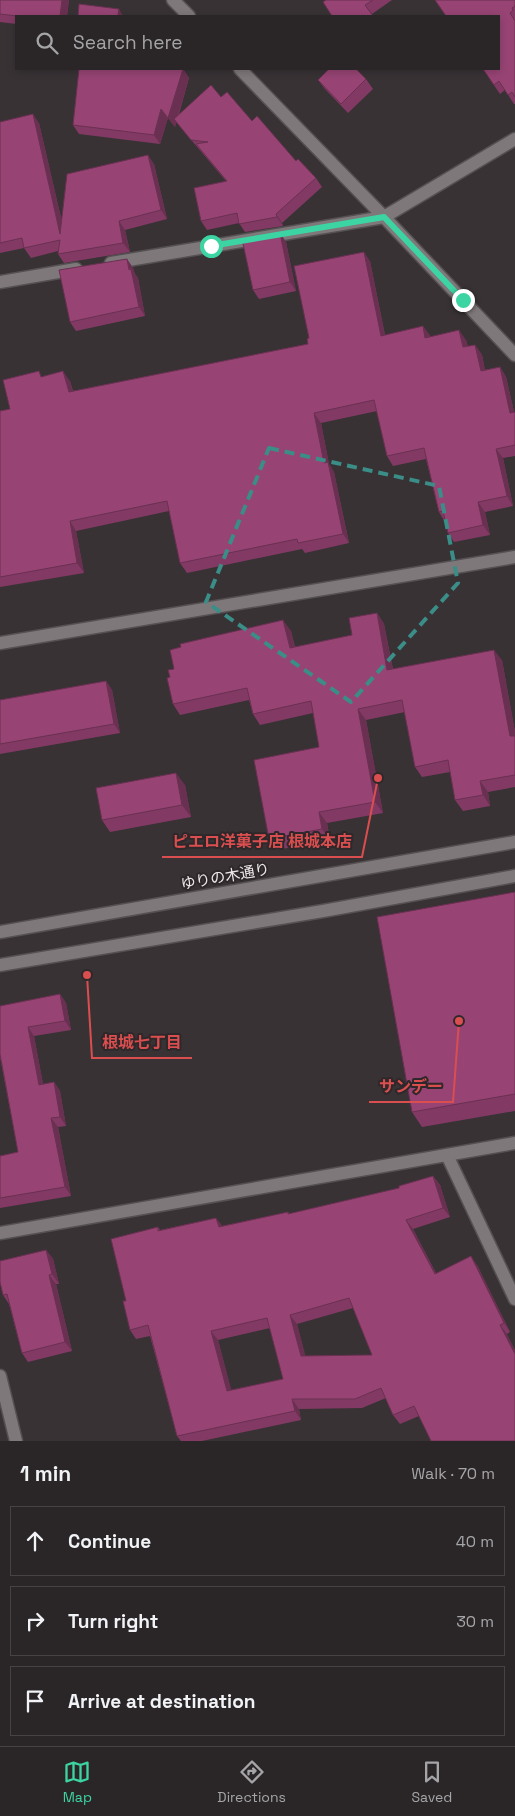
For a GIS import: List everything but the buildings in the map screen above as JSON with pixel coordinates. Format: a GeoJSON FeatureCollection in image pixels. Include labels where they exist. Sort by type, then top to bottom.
{"type":"FeatureCollection","features":[{"type":"Feature","properties":{"kind":"street"},"geometry":{"type":"LineString","coordinates":[[176,1],[188,15]]}},
{"type":"Feature","properties":{"kind":"street"},"geometry":{"type":"LineString","coordinates":[[241,70],[515,355]]}},
{"type":"Feature","properties":{"kind":"street"},"geometry":{"type":"LineString","coordinates":[[0,282],[384,217],[515,139]]}},
{"type":"Feature","properties":{"kind":"street"},"geometry":{"type":"LineString","coordinates":[[0,643],[515,557]]}},
{"type":"Feature","properties":{"kind":"street","name":"ゆりの木通り"},"geometry":{"type":"LineString","coordinates":[[0,932],[515,842]]}},
{"type":"Feature","properties":{"kind":"street"},"geometry":{"type":"LineString","coordinates":[[0,965],[323,911],[515,876]]}},
{"type":"Feature","properties":{"kind":"street"},"geometry":{"type":"LineString","coordinates":[[0,1234],[515,1143]]}},
{"type":"Feature","properties":{"kind":"street"},"geometry":{"type":"LineString","coordinates":[[447,1155],[515,1299]]}},
{"type":"Feature","properties":{"kind":"street"},"geometry":{"type":"LineString","coordinates":[[0,1376],[16,1441]]}},
{"type":"Feature","properties":{"kind":"highlighted area"},"geometry":{"type":"Polygon","coordinates":[[[269,448],[439,486],[458,583],[351,702],[206,602],[269,448]]]}},
{"type":"Feature","properties":{"kind":"place","name":"ピエロ洋菓子店 根城本店"},"geometry":{"type":"Point","coordinates":[378,778]}},
{"type":"Feature","properties":{"kind":"place","name":"根城七丁目"},"geometry":{"type":"Point","coordinates":[87,975]}},
{"type":"Feature","properties":{"kind":"place","name":"サンデー"},"geometry":{"type":"Point","coordinates":[459,1021]}},
{"type":"Feature","properties":{"kind":"route"},"geometry":{"type":"LineString","coordinates":[[211,246],[384,217],[463,300]]}}]}
